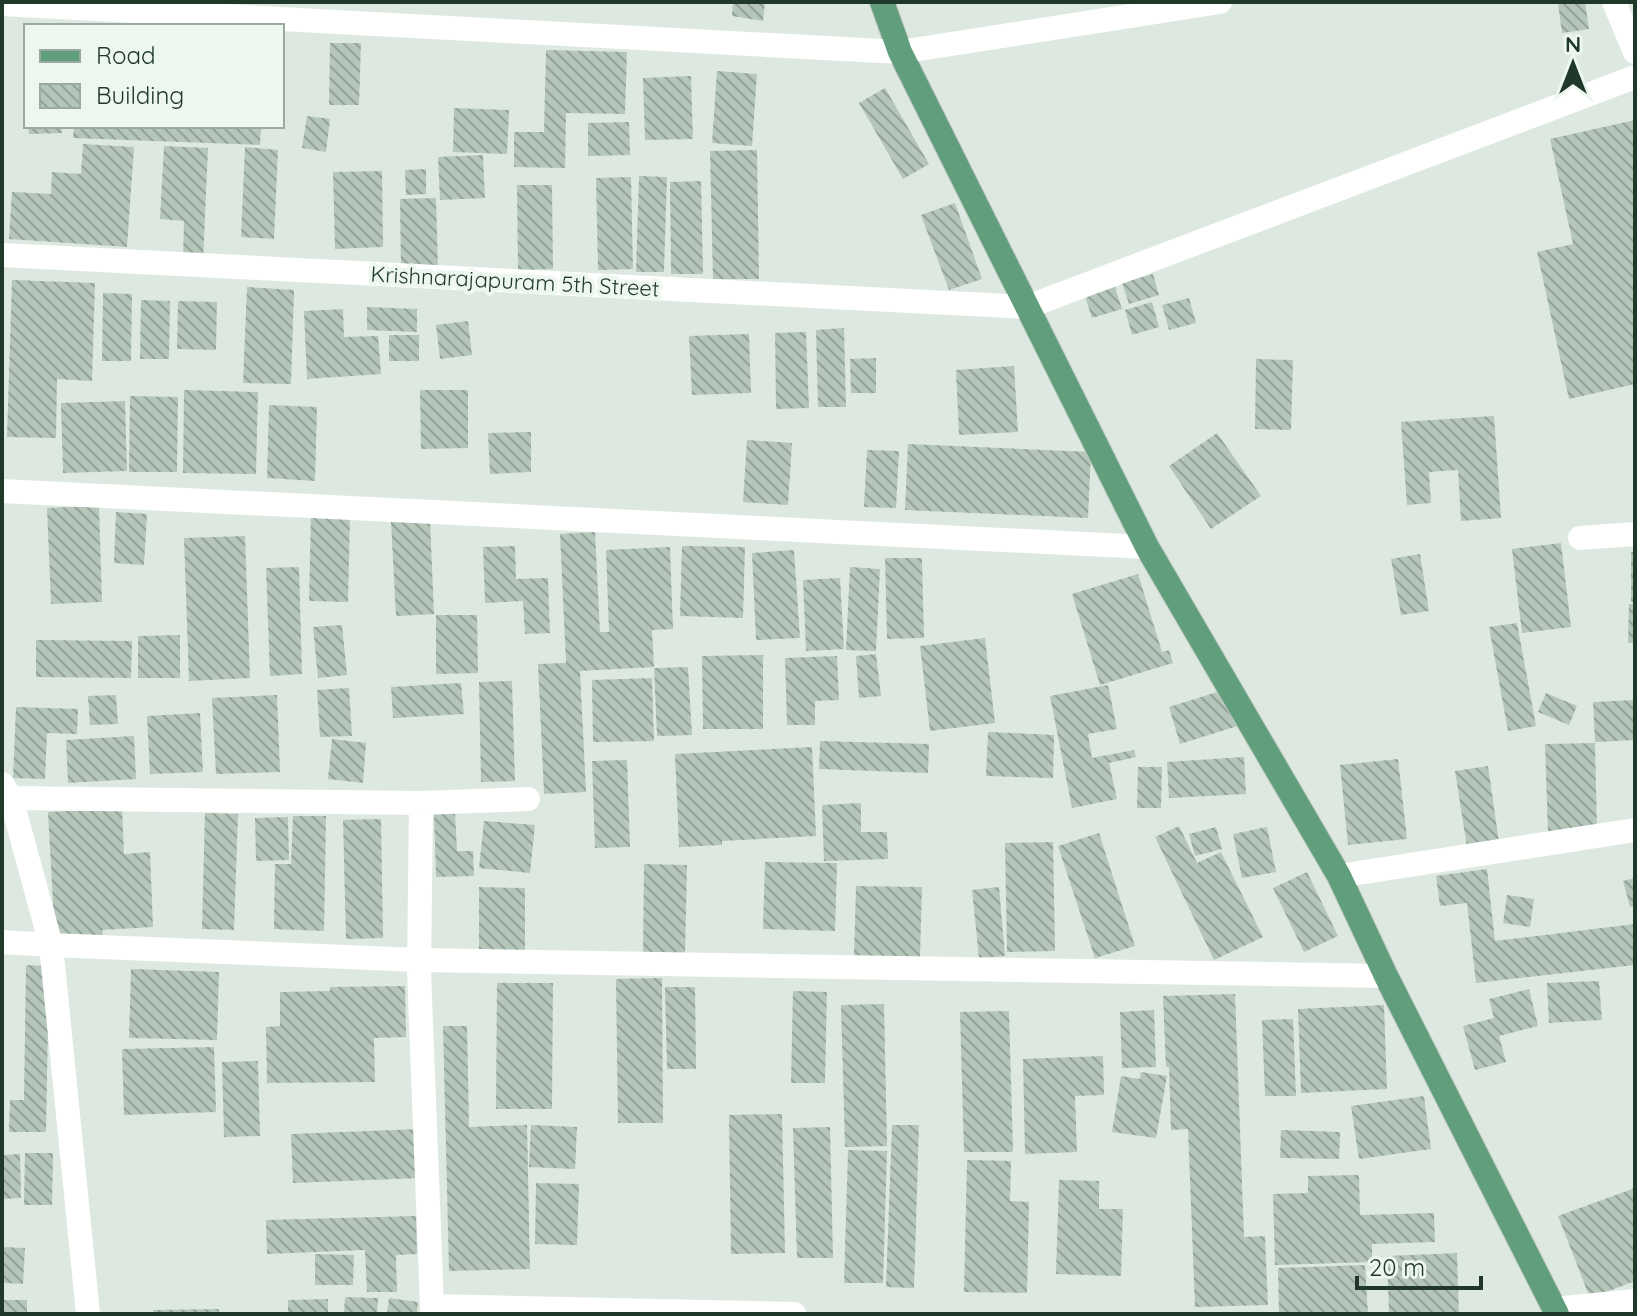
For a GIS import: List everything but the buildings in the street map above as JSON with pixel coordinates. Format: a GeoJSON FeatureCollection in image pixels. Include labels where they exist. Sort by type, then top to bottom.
{"type":"FeatureCollection","features":[{"type":"Feature","properties":{"kind":"main road"},"geometry":{"type":"LineString","coordinates":[[882,2],[900,52],[1147,547],[1339,876],[1555,1311]]}},
{"type":"Feature","properties":{"kind":"street"},"geometry":{"type":"LineString","coordinates":[[2,4],[900,52],[1220,2]]}},
{"type":"Feature","properties":{"kind":"street"},"geometry":{"type":"LineString","coordinates":[[1614,2],[1635,52]]}},
{"type":"Feature","properties":{"kind":"street"},"geometry":{"type":"LineString","coordinates":[[1027,307],[1635,77]]}},
{"type":"Feature","properties":{"kind":"street","name":"Krishnarajapuram 5th Street"},"geometry":{"type":"LineString","coordinates":[[2,255],[1027,307]]}},
{"type":"Feature","properties":{"kind":"street"},"geometry":{"type":"LineString","coordinates":[[2,491],[1147,547]]}},
{"type":"Feature","properties":{"kind":"street"},"geometry":{"type":"LineString","coordinates":[[1580,538],[1635,534]]}},
{"type":"Feature","properties":{"kind":"street"},"geometry":{"type":"LineString","coordinates":[[88,1314],[51,945],[6,791],[421,803],[528,799]]}},
{"type":"Feature","properties":{"kind":"street"},"geometry":{"type":"LineString","coordinates":[[421,803],[419,960],[432,1310],[794,1314]]}},
{"type":"Feature","properties":{"kind":"street"},"geometry":{"type":"LineString","coordinates":[[1339,876],[1635,830]]}},
{"type":"Feature","properties":{"kind":"street"},"geometry":{"type":"LineString","coordinates":[[2,942],[419,960],[1386,976]]}},
{"type":"Feature","properties":{"kind":"street"},"geometry":{"type":"LineString","coordinates":[[1555,1311],[1635,1301]]}}]}
